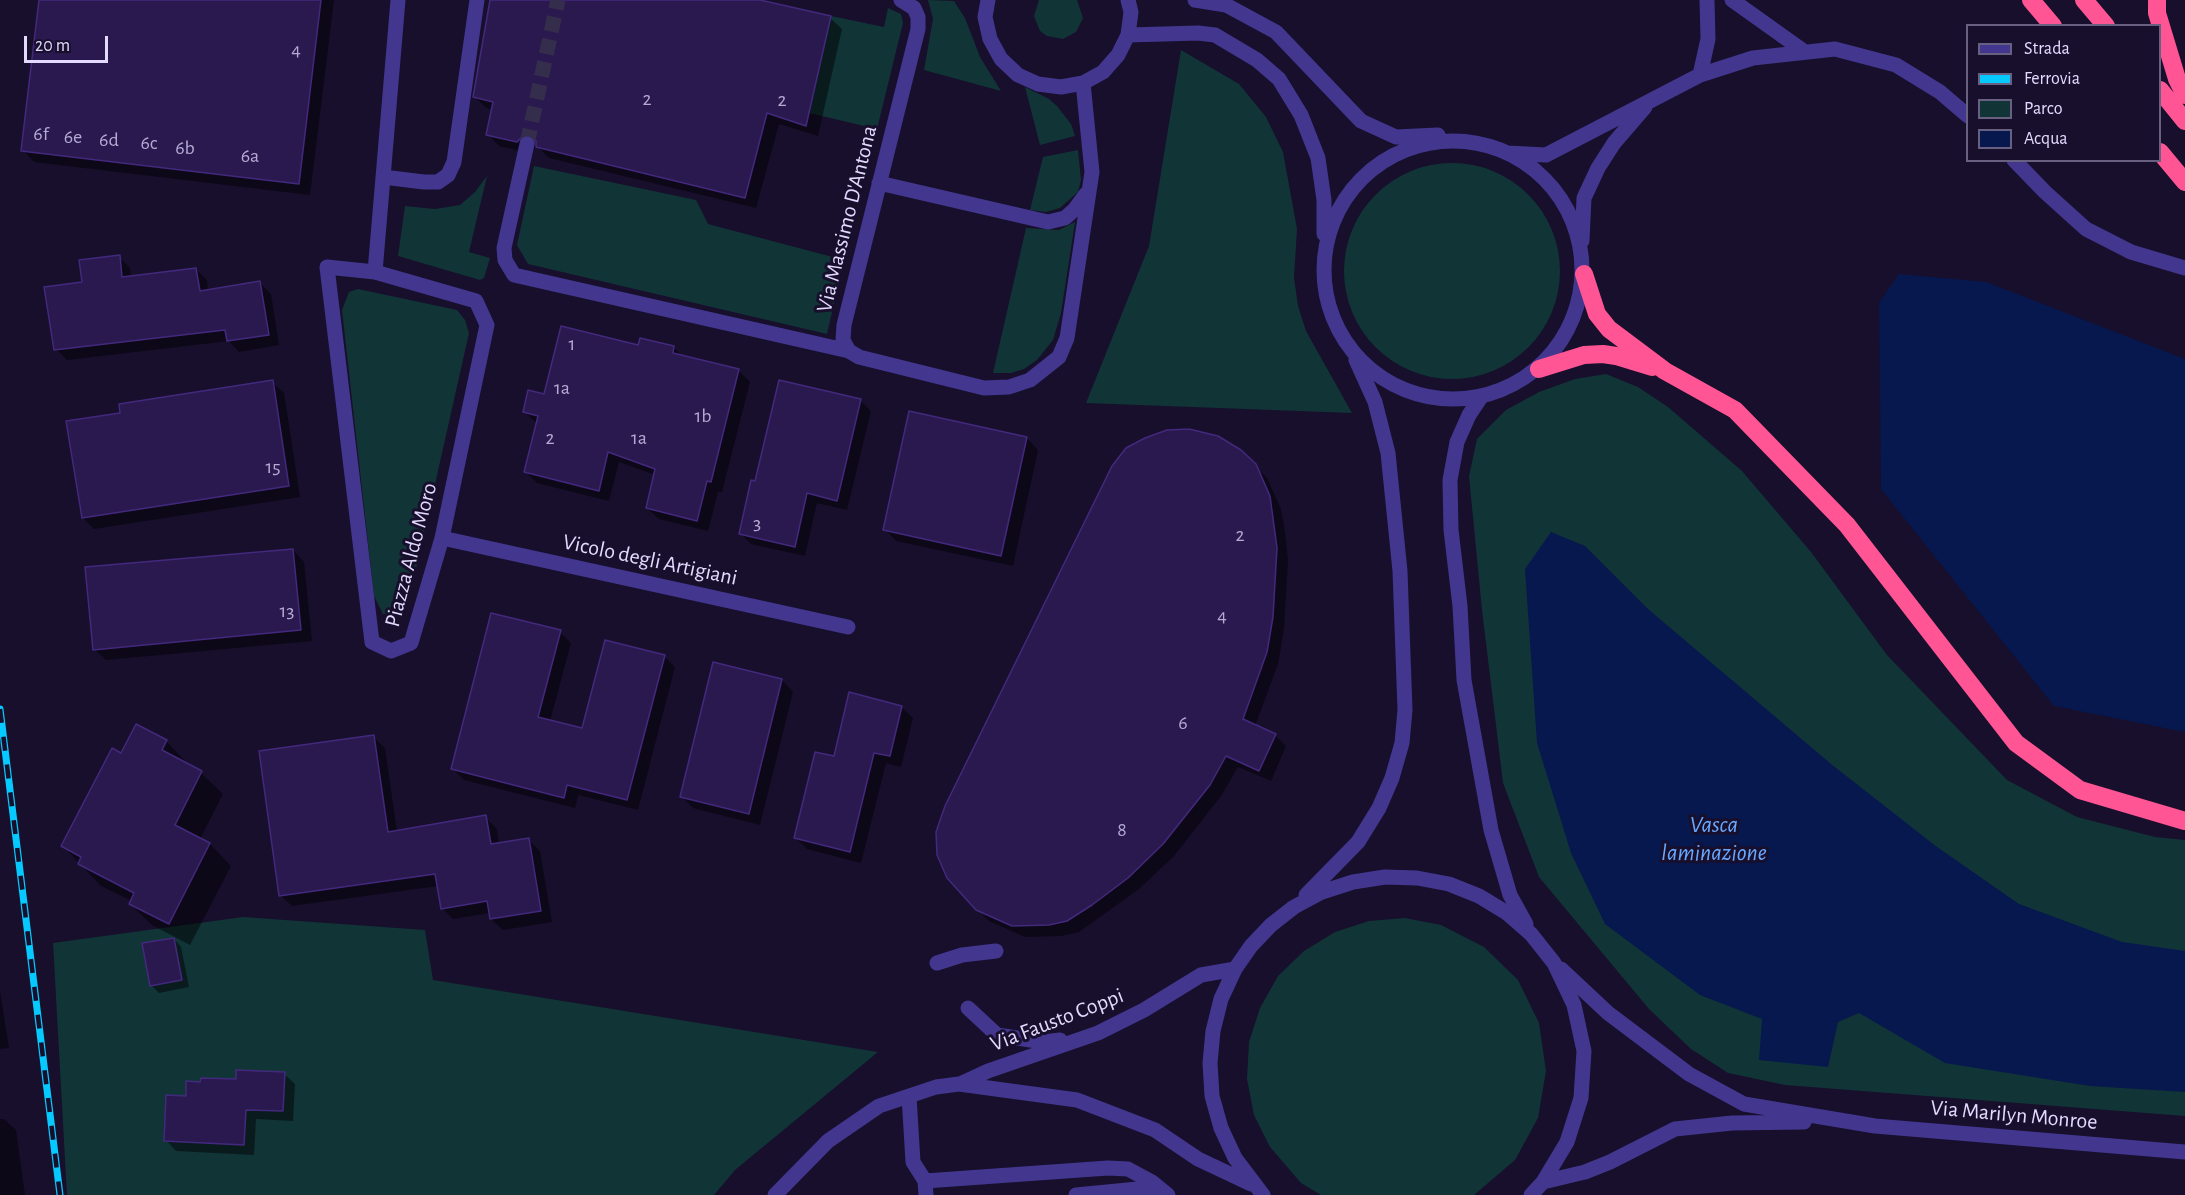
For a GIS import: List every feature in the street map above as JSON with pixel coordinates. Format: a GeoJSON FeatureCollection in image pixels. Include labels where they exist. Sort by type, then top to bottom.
{"type":"FeatureCollection","features":[{"type":"Feature","properties":{"kind":"highway"},"geometry":{"type":"LineString","coordinates":[[2031,0],[2051,24]]}},
{"type":"Feature","properties":{"kind":"highway"},"geometry":{"type":"LineString","coordinates":[[2084,0],[2104,24]]}},
{"type":"Feature","properties":{"kind":"highway"},"geometry":{"type":"LineString","coordinates":[[2157,0],[2160,24]]}},
{"type":"Feature","properties":{"kind":"highway"},"geometry":{"type":"LineString","coordinates":[[2161,26],[2177,79],[2185,95]]}},
{"type":"Feature","properties":{"kind":"highway"},"geometry":{"type":"LineString","coordinates":[[2161,91],[2185,121]]}},
{"type":"Feature","properties":{"kind":"highway"},"geometry":{"type":"LineString","coordinates":[[2161,153],[2185,182]]}},
{"type":"Feature","properties":{"kind":"highway"},"geometry":{"type":"LineString","coordinates":[[1583,267],[1597,314],[1609,329],[1665,371],[1735,410],[1847,525],[2016,744],[2079,790],[2183,820]]}},
{"type":"Feature","properties":{"kind":"highway"},"geometry":{"type":"LineString","coordinates":[[1539,369],[1584,355],[1603,354],[1665,371]]}},
{"type":"Feature","properties":{"kind":"street"},"geometry":{"type":"LineString","coordinates":[[375,272],[398,0]]}},
{"type":"Feature","properties":{"kind":"street"},"geometry":{"type":"LineString","coordinates":[[383,177],[438,182],[448,175],[454,162],[477,0]]}},
{"type":"Feature","properties":{"kind":"street","name":"Via Massimo D'Antona"},"geometry":{"type":"LineString","coordinates":[[849,351],[843,340],[843,326],[918,29],[918,17],[914,8],[901,0]]}},
{"type":"Feature","properties":{"kind":"street"},"geometry":{"type":"LineString","coordinates":[[988,0],[985,17],[990,39],[1001,59],[1018,75],[1038,84],[1061,87],[1083,82],[1103,72],[1118,55],[1128,35],[1131,12],[1128,0]]}},
{"type":"Feature","properties":{"kind":"street"},"geometry":{"type":"LineString","coordinates":[[1195,0],[1226,5],[1276,32],[1361,121],[1396,137],[1447,134],[1507,153],[1546,155],[1700,75],[1753,58],[1835,49],[1896,65],[1940,92],[1966,114]]}},
{"type":"Feature","properties":{"kind":"street"},"geometry":{"type":"LineString","coordinates":[[1700,75],[1708,39],[1707,0]]}},
{"type":"Feature","properties":{"kind":"street"},"geometry":{"type":"LineString","coordinates":[[1732,0],[1805,52]]}},
{"type":"Feature","properties":{"kind":"street"},"geometry":{"type":"LineString","coordinates":[[1128,35],[1198,33],[1215,35],[1257,60],[1279,79],[1301,115],[1318,158],[1324,200],[1324,288],[1334,322],[1352,352],[1375,402],[1388,453],[1400,571],[1405,710],[1402,743],[1392,778],[1379,808],[1358,843],[1251,946],[1235,969],[1221,999],[1213,1031],[1210,1063],[1212,1096],[1221,1128],[1235,1158],[1258,1190]]}},
{"type":"Feature","properties":{"kind":"street"},"geometry":{"type":"LineString","coordinates":[[527,144],[504,248],[505,260],[514,275],[849,351],[858,357],[984,388],[1009,387],[1030,380],[1059,357],[1067,338],[1092,158],[1083,82]]}},
{"type":"Feature","properties":{"kind":"street"},"geometry":{"type":"LineString","coordinates":[[1352,352],[1379,376],[1410,393],[1446,400],[1481,397],[1516,383],[1539,369],[1573,318],[1583,267],[1584,198],[1598,168],[1614,143],[1653,98]]}},
{"type":"Feature","properties":{"kind":"street"},"geometry":{"type":"LineString","coordinates":[[1324,253],[1333,220],[1350,191],[1374,167],[1403,151],[1435,142],[1469,142]]}},
{"type":"Feature","properties":{"kind":"street"},"geometry":{"type":"LineString","coordinates":[[1507,153],[1537,173],[1556,192],[1573,224],[1583,267]]}},
{"type":"Feature","properties":{"kind":"street"},"geometry":{"type":"LineString","coordinates":[[2016,162],[2086,229],[2132,252],[2185,268]]}},
{"type":"Feature","properties":{"kind":"street"},"geometry":{"type":"LineString","coordinates":[[879,183],[1048,222],[1065,218],[1075,209],[1089,189]]}},
{"type":"Feature","properties":{"kind":"street","name":"Piazza Aldo Moro"},"geometry":{"type":"LineString","coordinates":[[327,267],[375,272],[476,301],[487,325],[442,538],[411,643],[391,651],[372,642],[327,267]]}},
{"type":"Feature","properties":{"kind":"street"},"geometry":{"type":"LineString","coordinates":[[1481,397],[1469,415],[1457,442],[1450,480],[1451,530],[1460,606],[1464,680],[1491,830],[1510,895],[1531,934],[1554,963],[1574,1005],[1584,1051],[1581,1098],[1567,1142],[1543,1182],[1531,1195]]}},
{"type":"Feature","properties":{"kind":"street","name":"Vicolo degli Artigiani"},"geometry":{"type":"LineString","coordinates":[[442,538],[848,627]]}},
{"type":"Feature","properties":{"kind":"street"},"geometry":{"type":"LineString","coordinates":[[1294,907],[1322,892],[1353,882],[1385,877],[1417,878],[1449,884],[1479,896],[1507,913],[1531,934]]}},
{"type":"Feature","properties":{"kind":"street"},"geometry":{"type":"LineString","coordinates":[[937,963],[962,955],[996,951]]}},
{"type":"Feature","properties":{"kind":"street","name":"Via Marilyn Monroe"},"geometry":{"type":"LineString","coordinates":[[1554,963],[1608,1013],[1689,1074],[1744,1104],[1840,1122]]}},
{"type":"Feature","properties":{"kind":"street","name":"Via Fausto Coppi"},"geometry":{"type":"LineString","coordinates":[[775,1195],[828,1141],[879,1106],[959,1084],[988,1071],[1098,1033],[1144,1010],[1201,975],[1235,969]]}},
{"type":"Feature","properties":{"kind":"street"},"geometry":{"type":"LineString","coordinates":[[968,1008],[997,1035],[1044,1042],[1098,1033]]}},
{"type":"Feature","properties":{"kind":"street","name":"Via Fausto Coppi"},"geometry":{"type":"LineString","coordinates":[[959,1084],[1077,1100],[1155,1130],[1198,1159],[1258,1190]]}},
{"type":"Feature","properties":{"kind":"street"},"geometry":{"type":"LineString","coordinates":[[909,1096],[913,1162],[926,1188],[1108,1168],[1128,1169],[1166,1193]]}},
{"type":"Feature","properties":{"kind":"street","name":"Via Marilyn Monroe"},"geometry":{"type":"LineString","coordinates":[[1543,1182],[1610,1162],[1675,1129],[1732,1123],[1840,1122],[2185,1152]]}},
{"type":"Feature","properties":{"kind":"street"},"geometry":{"type":"LineString","coordinates":[[1076,1195],[1148,1188],[1166,1193]]}},
{"type":"Feature","properties":{"kind":"green space"},"geometry":{"type":"Polygon","coordinates":[[[928,0],[954,1],[965,18],[980,57],[1001,91],[924,70],[933,19],[928,0]]]}},
{"type":"Feature","properties":{"kind":"green space"},"geometry":{"type":"Polygon","coordinates":[[[1039,0],[1077,0],[1083,18],[1076,32],[1063,39],[1047,36],[1040,31],[1034,16],[1039,0]]]}},
{"type":"Feature","properties":{"kind":"green space"},"geometry":{"type":"Polygon","coordinates":[[[888,8],[901,14],[903,23],[877,129],[809,113],[831,16],[884,27],[888,8]]]}},
{"type":"Feature","properties":{"kind":"green space"},"geometry":{"type":"Polygon","coordinates":[[[1181,50],[1239,84],[1266,117],[1283,152],[1297,229],[1294,278],[1298,306],[1306,331],[1352,413],[1086,403],[1149,246],[1181,50]]]}},
{"type":"Feature","properties":{"kind":"green space"},"geometry":{"type":"Polygon","coordinates":[[[1025,87],[1049,99],[1057,106],[1071,124],[1075,136],[1040,145],[1025,87]]]}},
{"type":"Feature","properties":{"kind":"green space"},"geometry":{"type":"Polygon","coordinates":[[[1078,150],[1081,180],[1078,192],[1060,208],[1046,212],[1030,210],[1043,157],[1078,150]]]}},
{"type":"Feature","properties":{"kind":"green space"},"geometry":{"type":"Polygon","coordinates":[[[1452,163],[1473,165],[1503,176],[1528,195],[1547,220],[1558,250],[1560,271],[1558,292],[1547,322],[1528,347],[1503,366],[1473,377],[1452,379],[1431,377],[1401,366],[1376,347],[1357,322],[1346,292],[1344,271],[1346,250],[1357,220],[1376,195],[1401,176],[1431,165],[1452,163]]]}},
{"type":"Feature","properties":{"kind":"green space"},"geometry":{"type":"Polygon","coordinates":[[[534,166],[696,200],[708,224],[844,260],[827,334],[528,264],[517,245],[534,166]]]}},
{"type":"Feature","properties":{"kind":"green space"},"geometry":{"type":"Polygon","coordinates":[[[487,176],[469,252],[490,258],[484,278],[480,280],[398,256],[405,206],[435,209],[460,205],[475,192],[487,176]]]}},
{"type":"Feature","properties":{"kind":"green space"},"geometry":{"type":"Polygon","coordinates":[[[1075,222],[1061,313],[1053,340],[1037,360],[1024,369],[1011,373],[993,373],[1026,228],[1059,230],[1075,222]]]}},
{"type":"Feature","properties":{"kind":"green space"},"geometry":{"type":"Polygon","coordinates":[[[358,289],[457,310],[465,320],[469,333],[409,600],[399,614],[383,614],[374,596],[342,310],[349,292],[358,289]]]}},
{"type":"Feature","properties":{"kind":"green space"},"geometry":{"type":"Polygon","coordinates":[[[1606,374],[1638,387],[1668,407],[1742,471],[1811,552],[1887,655],[2007,780],[2077,817],[2155,837],[2185,840],[2185,1116],[1785,1085],[1728,1073],[1691,1049],[1649,1009],[1539,877],[1503,783],[1482,610],[1469,476],[1477,439],[1506,410],[1539,392],[1575,379],[1606,374]]]}},
{"type":"Feature","properties":{"kind":"green space"},"geometry":{"type":"Polygon","coordinates":[[[243,917],[425,930],[433,980],[878,1052],[735,1170],[714,1195],[67,1195],[53,943],[243,917]]]}},
{"type":"Feature","properties":{"kind":"green space"},"geometry":{"type":"Polygon","coordinates":[[[1405,918],[1441,925],[1484,947],[1518,980],[1539,1023],[1546,1071],[1538,1118],[1515,1160],[1474,1195],[1321,1195],[1301,1183],[1270,1147],[1254,1115],[1247,1079],[1249,1042],[1260,1008],[1278,976],[1304,951],[1335,932],[1369,921],[1405,918]]]}},
{"type":"Feature","properties":{"kind":"water"},"geometry":{"type":"Polygon","coordinates":[[[1899,274],[1986,282],[2185,359],[2185,732],[2054,706],[1881,489],[1879,303],[1899,274]]]}},
{"type":"Feature","properties":{"kind":"water","name":"Vasca laminazione"},"geometry":{"type":"Polygon","coordinates":[[[1551,532],[1585,546],[1648,609],[1831,764],[1937,847],[2019,904],[2122,942],[2185,951],[2185,1092],[2090,1086],[1945,1063],[1859,1013],[1838,1022],[1828,1067],[1759,1060],[1762,1019],[1700,995],[1605,924],[1571,853],[1537,743],[1525,569],[1551,532]]]}},
{"type":"Feature","properties":{"kind":"building"},"geometry":{"type":"Polygon","coordinates":[[[39,0],[321,0],[299,184],[21,151],[39,0]]]}},
{"type":"Feature","properties":{"kind":"building"},"geometry":{"type":"Polygon","coordinates":[[[490,0],[760,0],[831,16],[806,126],[767,113],[745,198],[536,147],[536,141],[530,135],[524,135],[517,142],[486,135],[493,102],[473,97],[490,0]]]}},
{"type":"Feature","properties":{"kind":"building"},"geometry":{"type":"Polygon","coordinates":[[[120,255],[122,277],[196,268],[200,291],[260,281],[269,335],[227,341],[225,330],[54,350],[44,287],[82,282],[79,260],[120,255]]]}},
{"type":"Feature","properties":{"kind":"building"},"geometry":{"type":"Polygon","coordinates":[[[561,326],[638,345],[640,338],[674,346],[673,353],[739,369],[711,482],[707,481],[697,521],[646,508],[655,469],[608,452],[599,491],[524,472],[538,416],[523,412],[528,390],[544,394],[561,326]]]}},
{"type":"Feature","properties":{"kind":"building"},"geometry":{"type":"Polygon","coordinates":[[[273,380],[289,486],[82,518],[66,421],[120,413],[119,404],[273,380]]]}},
{"type":"Feature","properties":{"kind":"building"},"geometry":{"type":"Polygon","coordinates":[[[779,380],[861,399],[837,501],[807,493],[795,547],[739,534],[751,480],[755,481],[779,380]]]}},
{"type":"Feature","properties":{"kind":"building"},"geometry":{"type":"Polygon","coordinates":[[[909,411],[1027,437],[1001,556],[883,530],[909,411]]]}},
{"type":"Feature","properties":{"kind":"building"},"geometry":{"type":"Polygon","coordinates":[[[1189,429],[1218,436],[1241,450],[1256,464],[1270,496],[1277,548],[1273,617],[1267,652],[1243,719],[1276,734],[1259,771],[1226,756],[1210,785],[1163,844],[1128,878],[1092,905],[1067,921],[1049,925],[1012,926],[976,910],[947,878],[937,855],[936,832],[945,806],[1112,466],[1126,448],[1145,438],[1167,430],[1189,429]]]}},
{"type":"Feature","properties":{"kind":"building"},"geometry":{"type":"Polygon","coordinates":[[[293,549],[301,630],[93,650],[85,567],[293,549]]]}},
{"type":"Feature","properties":{"kind":"building"},"geometry":{"type":"Polygon","coordinates":[[[491,613],[561,630],[538,717],[582,728],[605,640],[665,655],[627,800],[567,785],[564,798],[451,769],[491,613]]]}},
{"type":"Feature","properties":{"kind":"building"},"geometry":{"type":"Polygon","coordinates":[[[713,662],[782,679],[749,814],[680,797],[713,662]]]}},
{"type":"Feature","properties":{"kind":"building"},"geometry":{"type":"Polygon","coordinates":[[[849,692],[902,706],[890,756],[874,753],[850,852],[794,838],[815,752],[834,756],[849,692]]]}},
{"type":"Feature","properties":{"kind":"building"},"geometry":{"type":"Polygon","coordinates":[[[136,724],[167,740],[162,750],[202,771],[175,825],[210,843],[169,924],[129,904],[134,893],[78,864],[81,857],[61,846],[112,748],[121,753],[136,724]]]}},
{"type":"Feature","properties":{"kind":"building"},"geometry":{"type":"Polygon","coordinates":[[[374,735],[388,832],[486,815],[491,844],[529,838],[541,911],[490,919],[487,901],[441,909],[435,874],[279,896],[259,751],[374,735]]]}},
{"type":"Feature","properties":{"kind":"building"},"geometry":{"type":"Polygon","coordinates":[[[174,938],[182,980],[150,986],[142,943],[174,938]]]}},
{"type":"Feature","properties":{"kind":"building"},"geometry":{"type":"Polygon","coordinates":[[[236,1070],[285,1072],[283,1111],[246,1110],[244,1145],[164,1141],[166,1095],[186,1096],[186,1081],[200,1082],[201,1078],[236,1079],[236,1070]]]}},
{"type":"Feature","properties":{"kind":"tunnel"},"geometry":{"type":"LineString","coordinates":[[527,144],[558,0]]}},
{"type":"Feature","properties":{"kind":"railway"},"geometry":{"type":"LineString","coordinates":[[0,709],[60,1195]]}}]}
